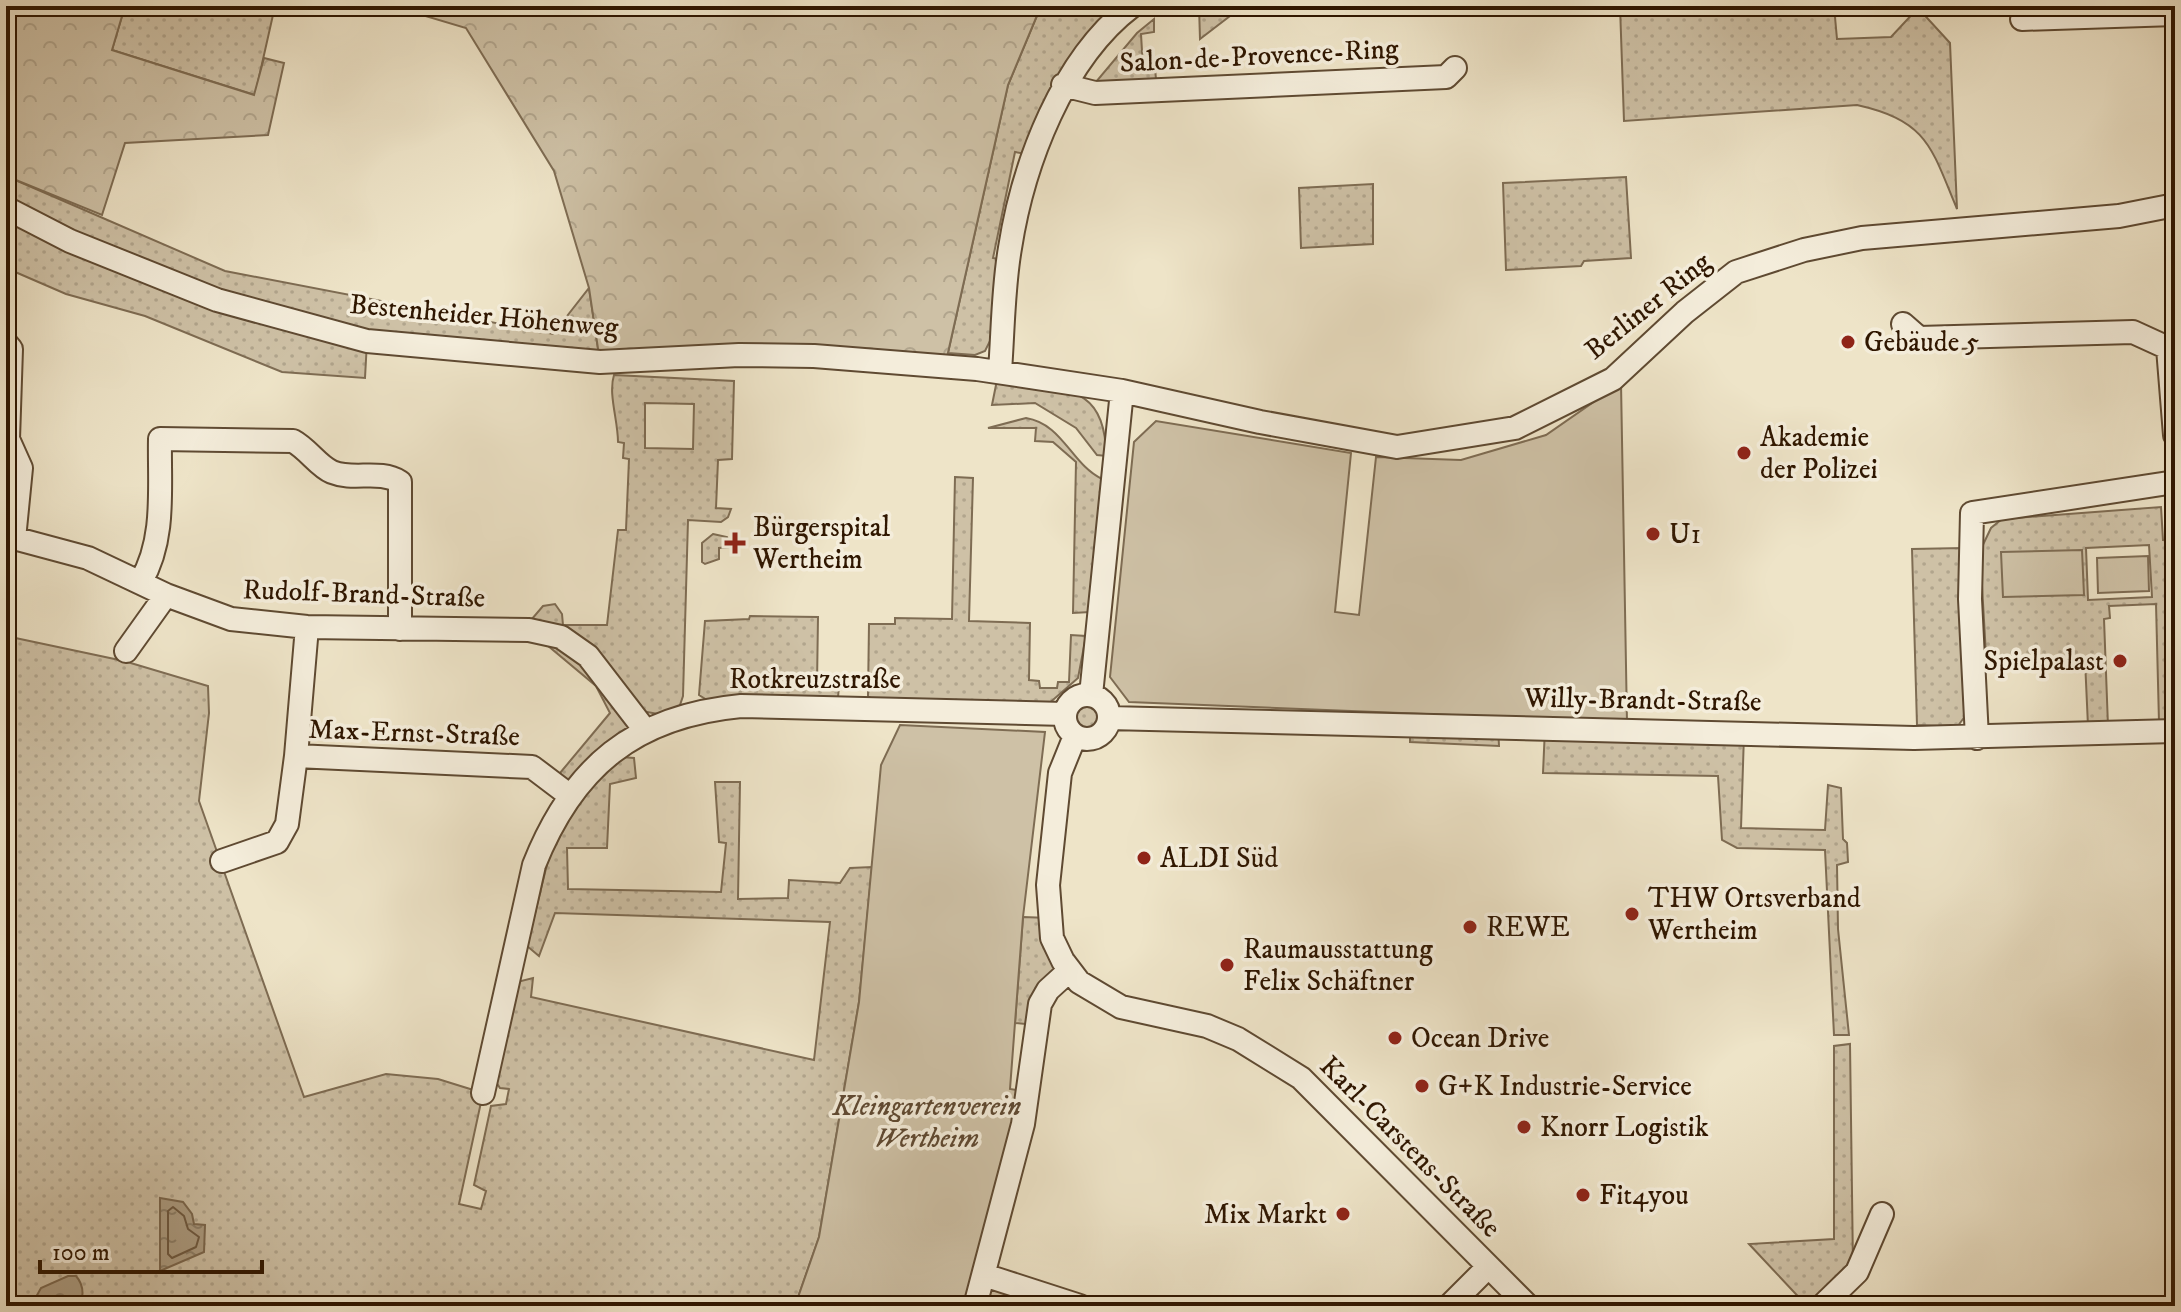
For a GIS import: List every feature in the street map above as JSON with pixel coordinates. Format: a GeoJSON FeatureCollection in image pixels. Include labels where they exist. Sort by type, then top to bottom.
{"type":"FeatureCollection","features":[{"type":"Feature","properties":{"kind":"street","name":"Salon-de-Provence-Ring"},"geometry":{"type":"LineString","coordinates":[[1000,371],[1009,251],[1019,199],[1063,85],[1108,25],[1132,6]]}},
{"type":"Feature","properties":{"kind":"street"},"geometry":{"type":"LineString","coordinates":[[2022,19],[2175,14]]}},
{"type":"Feature","properties":{"kind":"street","name":"Salon-de-Provence-Ring"},"geometry":{"type":"LineString","coordinates":[[1063,85],[1086,93],[1187,90],[1446,77],[1455,68]]}},
{"type":"Feature","properties":{"kind":"street","name":"Berliner Ring"},"geometry":{"type":"LineString","coordinates":[[1122,391],[1260,422],[1397,447],[1515,428],[1613,379],[1685,312],[1736,272],[1804,250],[1862,238],[2119,216],[2175,205]]}},
{"type":"Feature","properties":{"kind":"street","name":"Bestenheider Höhenweg"},"geometry":{"type":"LineString","coordinates":[[6,208],[70,241],[217,300],[367,341],[600,362],[739,355],[814,356],[1000,371],[1122,391]]}},
{"type":"Feature","properties":{"kind":"street"},"geometry":{"type":"LineString","coordinates":[[1903,324],[1919,338],[2133,332],[2172,345],[2175,435]]}},
{"type":"Feature","properties":{"kind":"street"},"geometry":{"type":"LineString","coordinates":[[6,343],[11,349],[8,439],[21,468],[10,538]]}},
{"type":"Feature","properties":{"kind":"street"},"geometry":{"type":"LineString","coordinates":[[1091,695],[1122,391]]}},
{"type":"Feature","properties":{"kind":"street"},"geometry":{"type":"LineString","coordinates":[[141,581],[151,564],[158,540],[160,439],[293,441],[328,471],[390,476],[400,482],[400,629]]}},
{"type":"Feature","properties":{"kind":"street"},"geometry":{"type":"LineString","coordinates":[[1977,738],[1970,599],[1972,513],[2175,482]]}},
{"type":"Feature","properties":{"kind":"street","name":"Rudolf-Brand-Straße"},"geometry":{"type":"LineString","coordinates":[[10,538],[88,558],[166,595],[231,619],[307,627],[529,630],[561,637],[588,656],[645,730]]}},
{"type":"Feature","properties":{"kind":"street"},"geometry":{"type":"LineString","coordinates":[[126,651],[166,595]]}},
{"type":"Feature","properties":{"kind":"street"},"geometry":{"type":"LineString","coordinates":[[296,756],[307,627]]}},
{"type":"Feature","properties":{"kind":"street"},"geometry":{"type":"LineString","coordinates":[[1091,695],[1105,703],[1109,718],[1104,731],[1095,738],[1075,736],[1066,724],[1065,714],[1073,699],[1091,695]]}},
{"type":"Feature","properties":{"kind":"street","name":"Rotkreuzstraße"},"geometry":{"type":"LineString","coordinates":[[483,1093],[534,865],[569,795],[605,757],[645,730],[696,712],[741,706],[1065,714]]}},
{"type":"Feature","properties":{"kind":"street","name":"Willy-Brandt-Straße"},"geometry":{"type":"LineString","coordinates":[[1109,718],[1977,738],[2175,731]]}},
{"type":"Feature","properties":{"kind":"street","name":"Karl-Carstens-Straße"},"geometry":{"type":"LineString","coordinates":[[1075,736],[1060,773],[1048,885],[1052,938],[1079,982],[1121,1007],[1207,1026],[1238,1039],[1301,1078],[1528,1306]]}},
{"type":"Feature","properties":{"kind":"street","name":"Max-Ernst-Straße"},"geometry":{"type":"LineString","coordinates":[[222,861],[277,842],[287,824],[296,756],[532,767],[569,795]]}},
{"type":"Feature","properties":{"kind":"street"},"geometry":{"type":"LineString","coordinates":[[975,1306],[1023,1124],[1040,1004],[1048,990],[1070,970]]}},
{"type":"Feature","properties":{"kind":"street"},"geometry":{"type":"LineString","coordinates":[[1822,1306],[1857,1272],[1882,1214]]}},
{"type":"Feature","properties":{"kind":"street"},"geometry":{"type":"LineString","coordinates":[[1449,1306],[1488,1267]]}},
{"type":"Feature","properties":{"kind":"street"},"geometry":{"type":"LineString","coordinates":[[984,1275],[1080,1306]]}},
{"type":"Feature","properties":{"kind":"green space"},"geometry":{"type":"Polygon","coordinates":[[[6,6],[125,6],[112,50],[254,95],[264,58],[284,63],[268,135],[125,143],[102,215],[6,176],[6,6]]]}},
{"type":"Feature","properties":{"kind":"green space"},"geometry":{"type":"Polygon","coordinates":[[[125,6],[275,6],[255,95],[112,50],[125,6]]]}},
{"type":"Feature","properties":{"kind":"green space"},"geometry":{"type":"Polygon","coordinates":[[[392,6],[1041,6],[1008,85],[945,366],[600,362],[589,288],[554,171],[466,28],[392,6]]]}},
{"type":"Feature","properties":{"kind":"green space"},"geometry":{"type":"Polygon","coordinates":[[[1041,6],[1072,11],[1078,6],[1132,6],[1026,154],[1015,152],[993,258],[1003,260],[991,339],[985,351],[975,355],[948,353],[1008,85],[1041,6]]]}},
{"type":"Feature","properties":{"kind":"green space"},"geometry":{"type":"Polygon","coordinates":[[[1199,6],[1243,6],[1200,39],[1199,6]]]}},
{"type":"Feature","properties":{"kind":"green space"},"geometry":{"type":"Polygon","coordinates":[[[1620,6],[1847,6],[1835,17],[1837,39],[1891,37],[1918,8],[1950,43],[1957,209],[1933,153],[1924,140],[1899,119],[1857,105],[1624,121],[1620,6]]]}},
{"type":"Feature","properties":{"kind":"green space"},"geometry":{"type":"Polygon","coordinates":[[[1154,19],[1154,32],[1141,34],[1143,68],[1155,69],[1156,79],[1095,83],[1137,33],[1154,19]]]}},
{"type":"Feature","properties":{"kind":"green space"},"geometry":{"type":"Polygon","coordinates":[[[6,176],[225,271],[553,334],[589,288],[600,362],[367,341],[365,378],[282,372],[145,316],[66,294],[6,268],[6,176]]]}},
{"type":"Feature","properties":{"kind":"green space"},"geometry":{"type":"Polygon","coordinates":[[[1626,177],[1631,258],[1584,261],[1581,266],[1506,270],[1503,183],[1626,177]]]}},
{"type":"Feature","properties":{"kind":"green space"},"geometry":{"type":"Polygon","coordinates":[[[1373,184],[1373,244],[1301,248],[1299,188],[1373,184]]]}},
{"type":"Feature","properties":{"kind":"green space"},"geometry":{"type":"Polygon","coordinates":[[[614,375],[734,381],[732,459],[718,460],[716,508],[731,509],[728,517],[721,522],[688,520],[683,696],[679,708],[658,714],[636,710],[604,665],[581,641],[551,625],[531,620],[543,606],[555,604],[562,614],[563,625],[607,625],[618,530],[626,530],[629,459],[623,458],[624,443],[618,442],[612,382],[614,375]],[[645,403],[645,448],[693,449],[694,404],[645,403]]]}},
{"type":"Feature","properties":{"kind":"green space"},"geometry":{"type":"Polygon","coordinates":[[[997,380],[1058,389],[1074,393],[1087,401],[1097,413],[1104,431],[1106,456],[1097,455],[1076,428],[1035,403],[992,405],[997,380]]]}},
{"type":"Feature","properties":{"kind":"green space"},"geometry":{"type":"Polygon","coordinates":[[[1621,383],[1627,722],[1129,702],[1110,677],[1134,442],[1156,421],[1351,453],[1335,612],[1359,615],[1376,457],[1461,460],[1546,435],[1621,383]]]}},
{"type":"Feature","properties":{"kind":"green space"},"geometry":{"type":"Polygon","coordinates":[[[1026,418],[1049,428],[1082,464],[1102,479],[1090,612],[1073,613],[1076,462],[1053,442],[1035,441],[1036,428],[988,428],[1026,418]]]}},
{"type":"Feature","properties":{"kind":"green space"},"geometry":{"type":"Polygon","coordinates":[[[955,477],[973,478],[969,621],[1030,623],[1029,680],[1039,681],[1040,688],[1057,688],[1058,682],[1069,682],[1071,635],[1086,636],[1078,678],[1046,706],[873,700],[868,696],[869,624],[895,624],[895,618],[952,619],[955,477]]]}},
{"type":"Feature","properties":{"kind":"green space"},"geometry":{"type":"Polygon","coordinates":[[[2161,507],[2163,540],[2175,541],[2175,568],[2169,569],[2175,723],[2159,722],[2156,604],[2109,606],[2110,618],[2104,619],[2108,726],[2088,726],[2085,660],[1986,655],[1980,551],[1991,528],[2002,519],[2161,507]],[[2149,545],[2086,548],[2088,600],[2152,597],[2149,545]]]}},
{"type":"Feature","properties":{"kind":"green space"},"geometry":{"type":"Polygon","coordinates":[[[713,534],[727,537],[730,547],[719,548],[719,559],[705,564],[702,562],[702,543],[713,534]]]}},
{"type":"Feature","properties":{"kind":"green space"},"geometry":{"type":"Polygon","coordinates":[[[1963,548],[1969,711],[1957,727],[1917,725],[1912,549],[1963,548]]]}},
{"type":"Feature","properties":{"kind":"green space"},"geometry":{"type":"Polygon","coordinates":[[[2082,550],[2084,595],[2003,597],[2001,552],[2082,550]]]}},
{"type":"Feature","properties":{"kind":"green space"},"geometry":{"type":"Polygon","coordinates":[[[2148,556],[2149,591],[2098,593],[2097,558],[2148,556]]]}},
{"type":"Feature","properties":{"kind":"green space"},"geometry":{"type":"Polygon","coordinates":[[[750,616],[818,617],[817,684],[839,686],[838,697],[707,700],[699,695],[705,621],[749,619],[750,616]]]}},
{"type":"Feature","properties":{"kind":"green space"},"geometry":{"type":"Polygon","coordinates":[[[529,630],[561,637],[645,730],[546,835],[560,773],[610,713],[596,686],[529,630]]]}},
{"type":"Feature","properties":{"kind":"green space"},"geometry":{"type":"Polygon","coordinates":[[[6,636],[124,661],[208,686],[209,713],[199,801],[304,1097],[386,1074],[438,1079],[483,1093],[459,1204],[481,1209],[486,1191],[474,1185],[491,1106],[506,1104],[509,1089],[500,1088],[496,1082],[517,982],[533,978],[531,997],[814,1060],[830,922],[555,913],[539,956],[527,946],[550,852],[578,800],[621,757],[634,758],[636,778],[610,784],[607,848],[567,848],[568,889],[721,892],[726,843],[719,842],[715,782],[740,782],[738,899],[788,898],[789,880],[840,883],[850,868],[872,867],[859,1002],[819,1237],[795,1306],[6,1306],[6,636]]]}},
{"type":"Feature","properties":{"kind":"green space"},"geometry":{"type":"Polygon","coordinates":[[[1086,703],[1096,707],[1100,717],[1096,727],[1086,731],[1076,727],[1072,717],[1076,707],[1086,703]]]}},
{"type":"Feature","properties":{"kind":"green space","name":"Kleingartenverein Wertheim"},"geometry":{"type":"Polygon","coordinates":[[[900,725],[1045,732],[1023,917],[1010,1089],[1023,1091],[967,1306],[795,1306],[819,1237],[859,1002],[881,765],[900,725]]]}},
{"type":"Feature","properties":{"kind":"green space"},"geometry":{"type":"Polygon","coordinates":[[[1410,725],[1498,726],[1499,746],[1410,742],[1410,725]]]}},
{"type":"Feature","properties":{"kind":"green space"},"geometry":{"type":"Polygon","coordinates":[[[1545,728],[1744,734],[1741,828],[1825,830],[1828,785],[1841,788],[1843,839],[1847,843],[1848,862],[1837,865],[1838,929],[1849,1035],[1834,1035],[1825,850],[1737,848],[1722,840],[1718,776],[1543,773],[1545,728]]]}},
{"type":"Feature","properties":{"kind":"green space"},"geometry":{"type":"Polygon","coordinates":[[[1023,917],[1049,918],[1063,961],[1035,1025],[1015,1023],[1023,917]]]}},
{"type":"Feature","properties":{"kind":"green space"},"geometry":{"type":"Polygon","coordinates":[[[1850,1044],[1853,1267],[1822,1306],[1807,1306],[1749,1244],[1834,1239],[1834,1046],[1850,1044]]]}},
{"type":"Feature","properties":{"kind":"green space"},"geometry":{"type":"Polygon","coordinates":[[[983,1280],[1080,1306],[975,1306],[983,1280]]]}},
{"type":"Feature","properties":{"kind":"water"},"geometry":{"type":"Polygon","coordinates":[[[160,1198],[183,1202],[192,1214],[194,1224],[205,1225],[204,1252],[160,1271],[160,1198]]]}},
{"type":"Feature","properties":{"kind":"water"},"geometry":{"type":"Polygon","coordinates":[[[68,1276],[76,1276],[81,1283],[83,1294],[80,1306],[31,1306],[41,1288],[68,1276]]]}},
{"type":"Feature","properties":{"kind":"place","name":"Gebäude 5"},"geometry":{"type":"Point","coordinates":[1848,342]}},
{"type":"Feature","properties":{"kind":"place","name":"Akademie der Polizei"},"geometry":{"type":"Point","coordinates":[1744,453]}},
{"type":"Feature","properties":{"kind":"place","name":"U1"},"geometry":{"type":"Point","coordinates":[1653,534]}},
{"type":"Feature","properties":{"kind":"place","name":"Bürgerspital Wertheim"},"geometry":{"type":"Point","coordinates":[735,543]}},
{"type":"Feature","properties":{"kind":"place","name":"Spielpalast"},"geometry":{"type":"Point","coordinates":[2120,661]}},
{"type":"Feature","properties":{"kind":"place","name":"ALDI Süd"},"geometry":{"type":"Point","coordinates":[1144,858]}},
{"type":"Feature","properties":{"kind":"place","name":"THW Ortsverband Wertheim"},"geometry":{"type":"Point","coordinates":[1632,914]}},
{"type":"Feature","properties":{"kind":"place","name":"REWE"},"geometry":{"type":"Point","coordinates":[1470,927]}},
{"type":"Feature","properties":{"kind":"place","name":"Raumausstattung Felix Schäftner"},"geometry":{"type":"Point","coordinates":[1227,965]}},
{"type":"Feature","properties":{"kind":"place","name":"Ocean Drive"},"geometry":{"type":"Point","coordinates":[1395,1038]}},
{"type":"Feature","properties":{"kind":"place","name":"G+K Industrie-Service"},"geometry":{"type":"Point","coordinates":[1422,1086]}},
{"type":"Feature","properties":{"kind":"place","name":"Knorr Logistik"},"geometry":{"type":"Point","coordinates":[1524,1127]}},
{"type":"Feature","properties":{"kind":"place","name":"Fit4you"},"geometry":{"type":"Point","coordinates":[1583,1195]}},
{"type":"Feature","properties":{"kind":"place","name":"Mix Markt"},"geometry":{"type":"Point","coordinates":[1343,1214]}}]}
